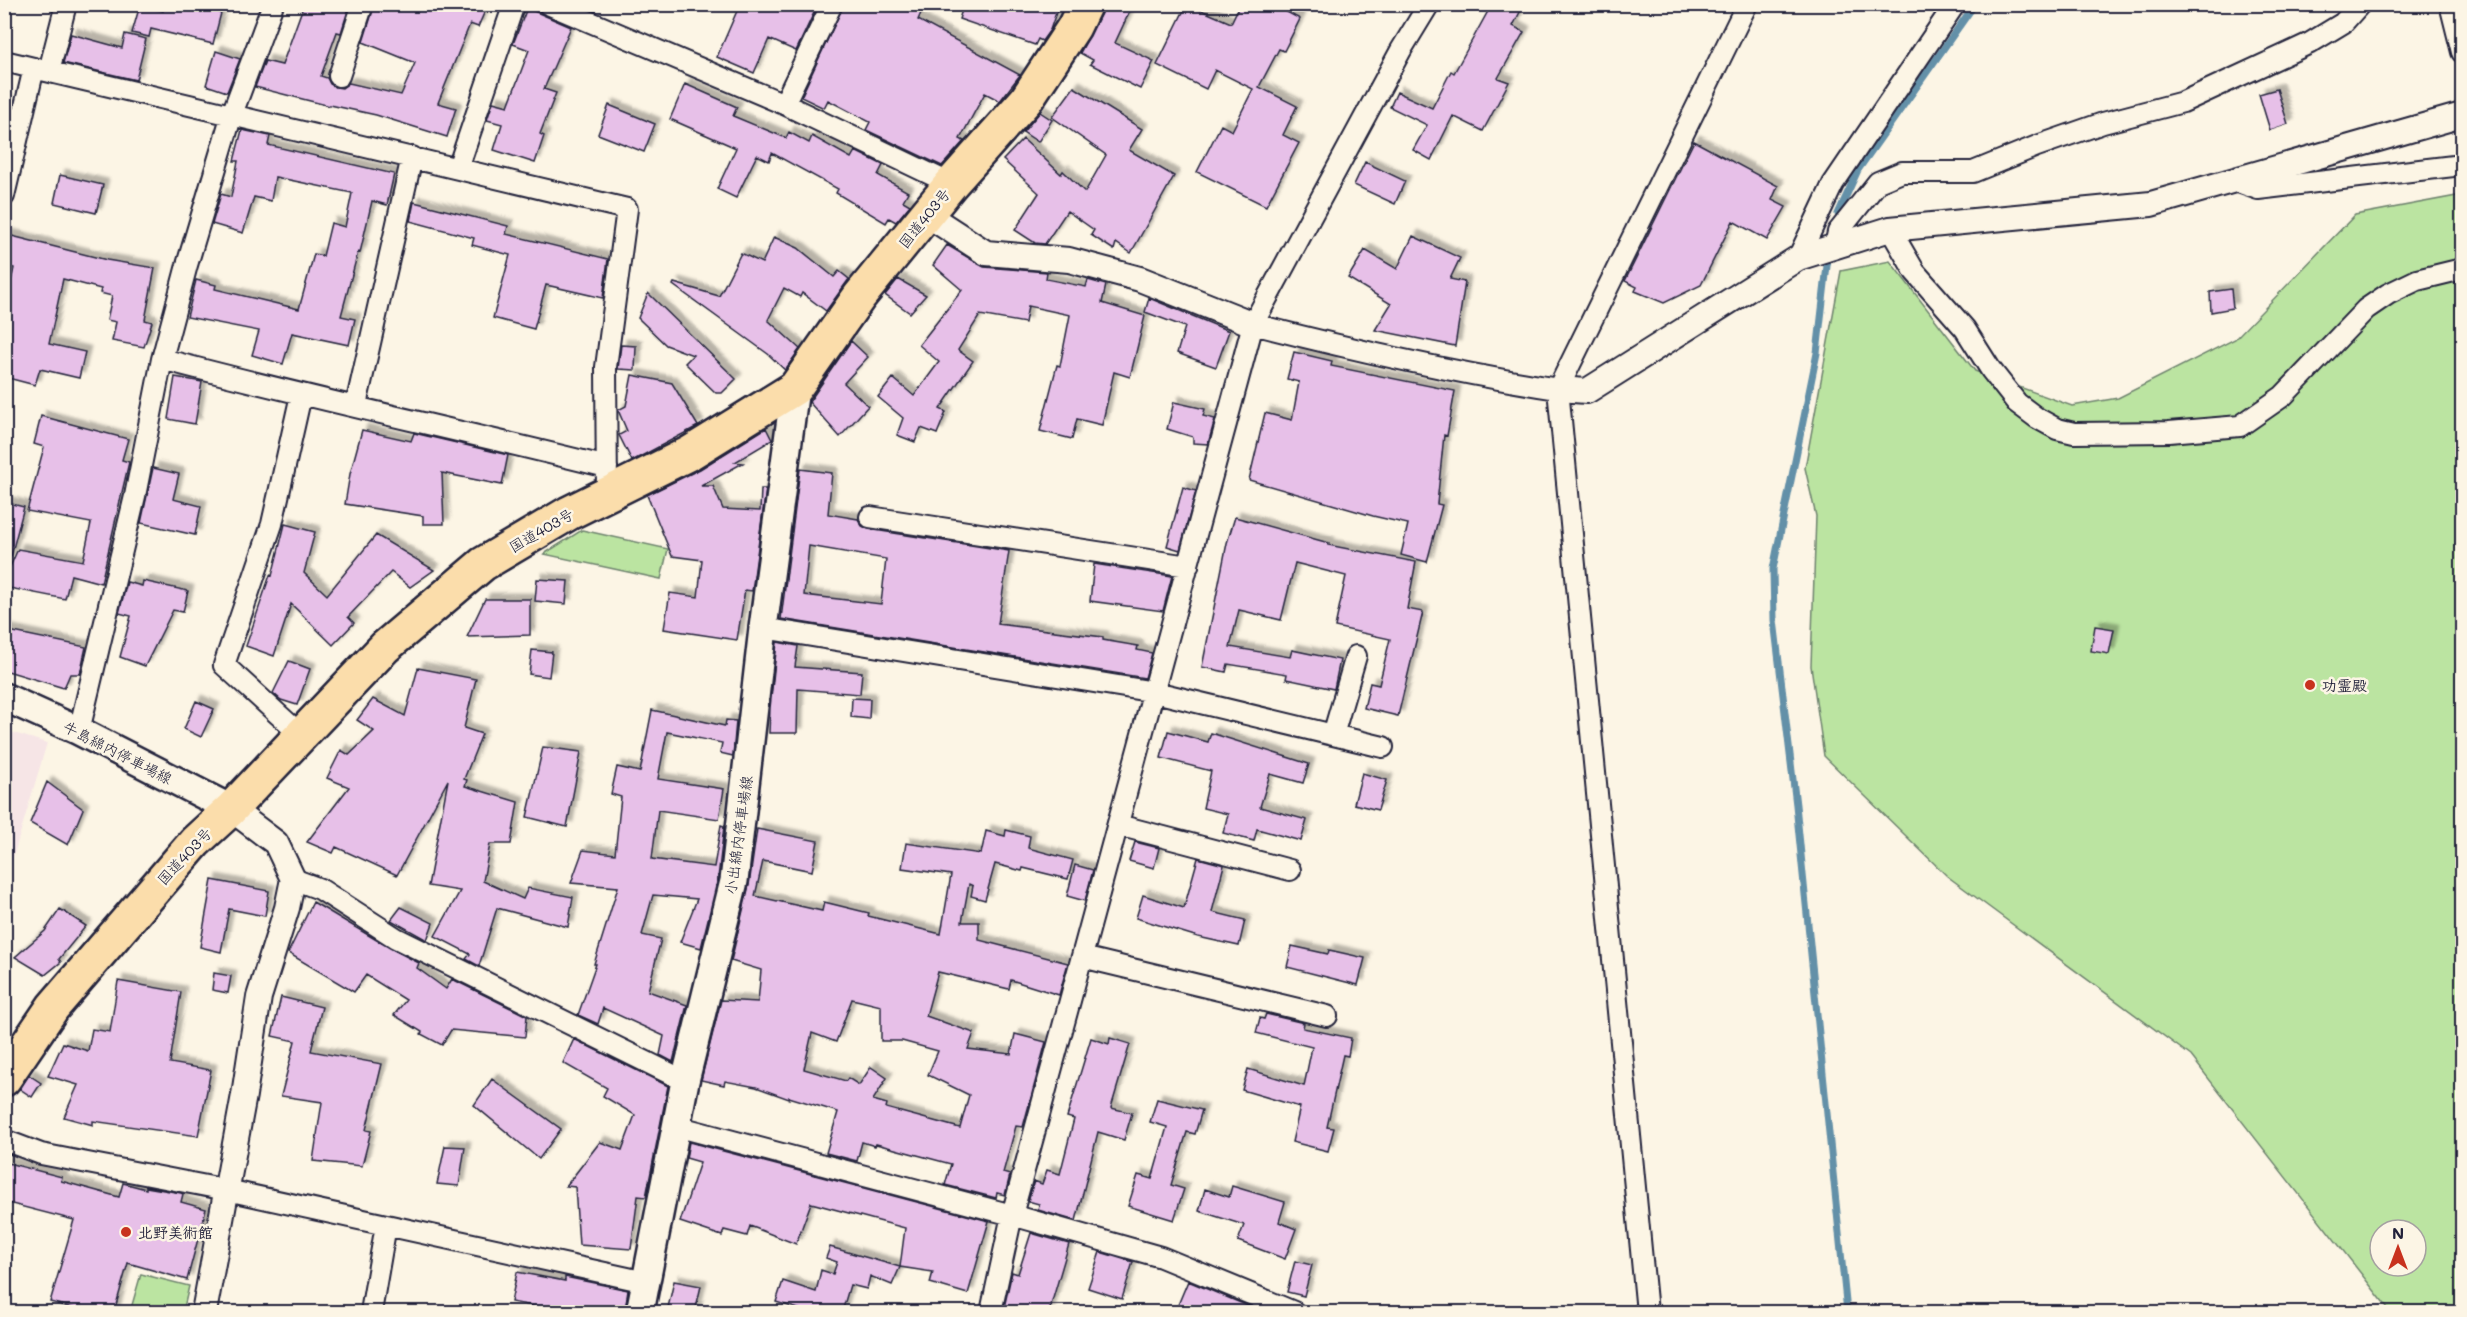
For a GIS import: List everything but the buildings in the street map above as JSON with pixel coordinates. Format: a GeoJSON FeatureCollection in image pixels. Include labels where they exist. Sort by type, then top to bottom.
{"type":"FeatureCollection","features":[{"type":"Feature","properties":{"kind":"highway","name":"国道403号"},"geometry":{"type":"LineString","coordinates":[[6,1073],[53,1007],[195,842],[231,809],[385,647],[483,564],[568,513],[607,481],[690,453],[795,388],[859,297],[951,184],[1026,100],[1074,27],[1085,4]]}},
{"type":"Feature","properties":{"kind":"main road","name":"小出綿内停車場線"},"geometry":{"type":"LineString","coordinates":[[640,1312],[676,1126],[734,881],[763,628],[795,388]]}},
{"type":"Feature","properties":{"kind":"main road","name":"牛島綿内停車場線"},"geometry":{"type":"LineString","coordinates":[[4,697],[79,731],[231,809]]}},
{"type":"Feature","properties":{"kind":"street"},"geometry":{"type":"LineString","coordinates":[[4,196],[41,69],[66,4]]}},
{"type":"Feature","properties":{"kind":"street"},"geometry":{"type":"LineString","coordinates":[[79,731],[135,496],[162,359],[187,265],[232,114],[273,4]]}},
{"type":"Feature","properties":{"kind":"street"},"geometry":{"type":"LineString","coordinates":[[339,76],[363,4]]}},
{"type":"Feature","properties":{"kind":"street"},"geometry":{"type":"LineString","coordinates":[[459,168],[514,4]]}},
{"type":"Feature","properties":{"kind":"street"},"geometry":{"type":"LineString","coordinates":[[548,4],[784,104],[951,184]]}},
{"type":"Feature","properties":{"kind":"street"},"geometry":{"type":"LineString","coordinates":[[784,104],[832,4]]}},
{"type":"Feature","properties":{"kind":"street"},"geometry":{"type":"LineString","coordinates":[[992,1312],[1012,1215],[1253,324],[1401,50],[1429,4]]}},
{"type":"Feature","properties":{"kind":"street"},"geometry":{"type":"LineString","coordinates":[[1647,1312],[1558,389],[1747,4]]}},
{"type":"Feature","properties":{"kind":"street"},"geometry":{"type":"LineString","coordinates":[[1798,258],[1833,184],[1955,4]]}},
{"type":"Feature","properties":{"kind":"street"},"geometry":{"type":"LineString","coordinates":[[1834,246],[1838,232],[1878,182],[1902,172],[1973,172],[2103,123],[2183,102],[2310,43],[2343,23],[2360,4]]}},
{"type":"Feature","properties":{"kind":"street"},"geometry":{"type":"LineString","coordinates":[[2450,4],[2463,52]]}},
{"type":"Feature","properties":{"kind":"street"},"geometry":{"type":"LineString","coordinates":[[4,61],[627,209],[606,367],[607,481],[356,405],[301,395],[162,359]]}},
{"type":"Feature","properties":{"kind":"street"},"geometry":{"type":"LineString","coordinates":[[926,214],[986,253],[1069,260],[1140,279],[1253,324],[1352,350],[1471,375],[1558,389],[1587,391],[1798,258],[1834,246],[1890,229],[2151,204],[2463,115]]}},
{"type":"Feature","properties":{"kind":"street"},"geometry":{"type":"LineString","coordinates":[[356,405],[412,157]]}},
{"type":"Feature","properties":{"kind":"street"},"geometry":{"type":"LineString","coordinates":[[2235,181],[2258,189],[2463,165]]}},
{"type":"Feature","properties":{"kind":"street"},"geometry":{"type":"LineString","coordinates":[[1890,229],[1915,272],[1965,329],[1991,370],[2017,403],[2057,429],[2074,433],[2169,432],[2240,426],[2283,396],[2366,309],[2388,294],[2417,280],[2463,269]]}},
{"type":"Feature","properties":{"kind":"street"},"geometry":{"type":"LineString","coordinates":[[301,395],[272,524],[224,665],[302,736]]}},
{"type":"Feature","properties":{"kind":"street"},"geometry":{"type":"LineString","coordinates":[[870,517],[1188,566]]}},
{"type":"Feature","properties":{"kind":"street"},"geometry":{"type":"LineString","coordinates":[[763,628],[1155,692],[1383,747]]}},
{"type":"Feature","properties":{"kind":"street"},"geometry":{"type":"LineString","coordinates":[[1333,735],[1356,656]]}},
{"type":"Feature","properties":{"kind":"street"},"geometry":{"type":"LineString","coordinates":[[204,1312],[259,997],[287,908],[293,879],[276,843],[231,809]]}},
{"type":"Feature","properties":{"kind":"street"},"geometry":{"type":"LineString","coordinates":[[1118,825],[1290,870]]}},
{"type":"Feature","properties":{"kind":"street"},"geometry":{"type":"LineString","coordinates":[[293,879],[320,889],[396,938],[686,1081]]}},
{"type":"Feature","properties":{"kind":"street"},"geometry":{"type":"LineString","coordinates":[[1082,957],[1327,1016]]}},
{"type":"Feature","properties":{"kind":"street"},"geometry":{"type":"LineString","coordinates":[[676,1126],[1161,1257],[1294,1312]]}},
{"type":"Feature","properties":{"kind":"street"},"geometry":{"type":"LineString","coordinates":[[4,1140],[41,1154],[227,1190],[646,1282]]}},
{"type":"Feature","properties":{"kind":"street"},"geometry":{"type":"LineString","coordinates":[[371,1312],[386,1225]]}},
{"type":"Feature","properties":{"kind":"shaded area"},"geometry":{"type":"Polygon","coordinates":[[[4,730],[47,743],[11,864],[4,862],[4,730]]]}},
{"type":"Feature","properties":{"kind":"green space"},"geometry":{"type":"Polygon","coordinates":[[[2462,195],[2462,1312],[2391,1312],[2191,1056],[1947,876],[1824,756],[1811,666],[1816,516],[1805,468],[1841,271],[1890,261],[1975,371],[2072,406],[2118,398],[2235,339],[2355,215],[2462,195]]]}},
{"type":"Feature","properties":{"kind":"green space"},"geometry":{"type":"Polygon","coordinates":[[[582,530],[668,549],[661,579],[544,554],[582,530]]]}},
{"type":"Feature","properties":{"kind":"green space"},"geometry":{"type":"Polygon","coordinates":[[[141,1274],[189,1286],[183,1312],[130,1312],[141,1274]]]}},
{"type":"Feature","properties":{"kind":"waterway"},"geometry":{"type":"LineString","coordinates":[[1838,214],[1858,170],[1975,4]]}},
{"type":"Feature","properties":{"kind":"waterway"},"geometry":{"type":"LineString","coordinates":[[1828,257],[1817,353],[1773,569],[1774,620],[1796,805],[1847,1312]]}},
{"type":"Feature","properties":{"kind":"place","name":"功霊殿"},"geometry":{"type":"Point","coordinates":[2310,685]}},
{"type":"Feature","properties":{"kind":"place","name":"北野美術館"},"geometry":{"type":"Point","coordinates":[126,1232]}}]}
